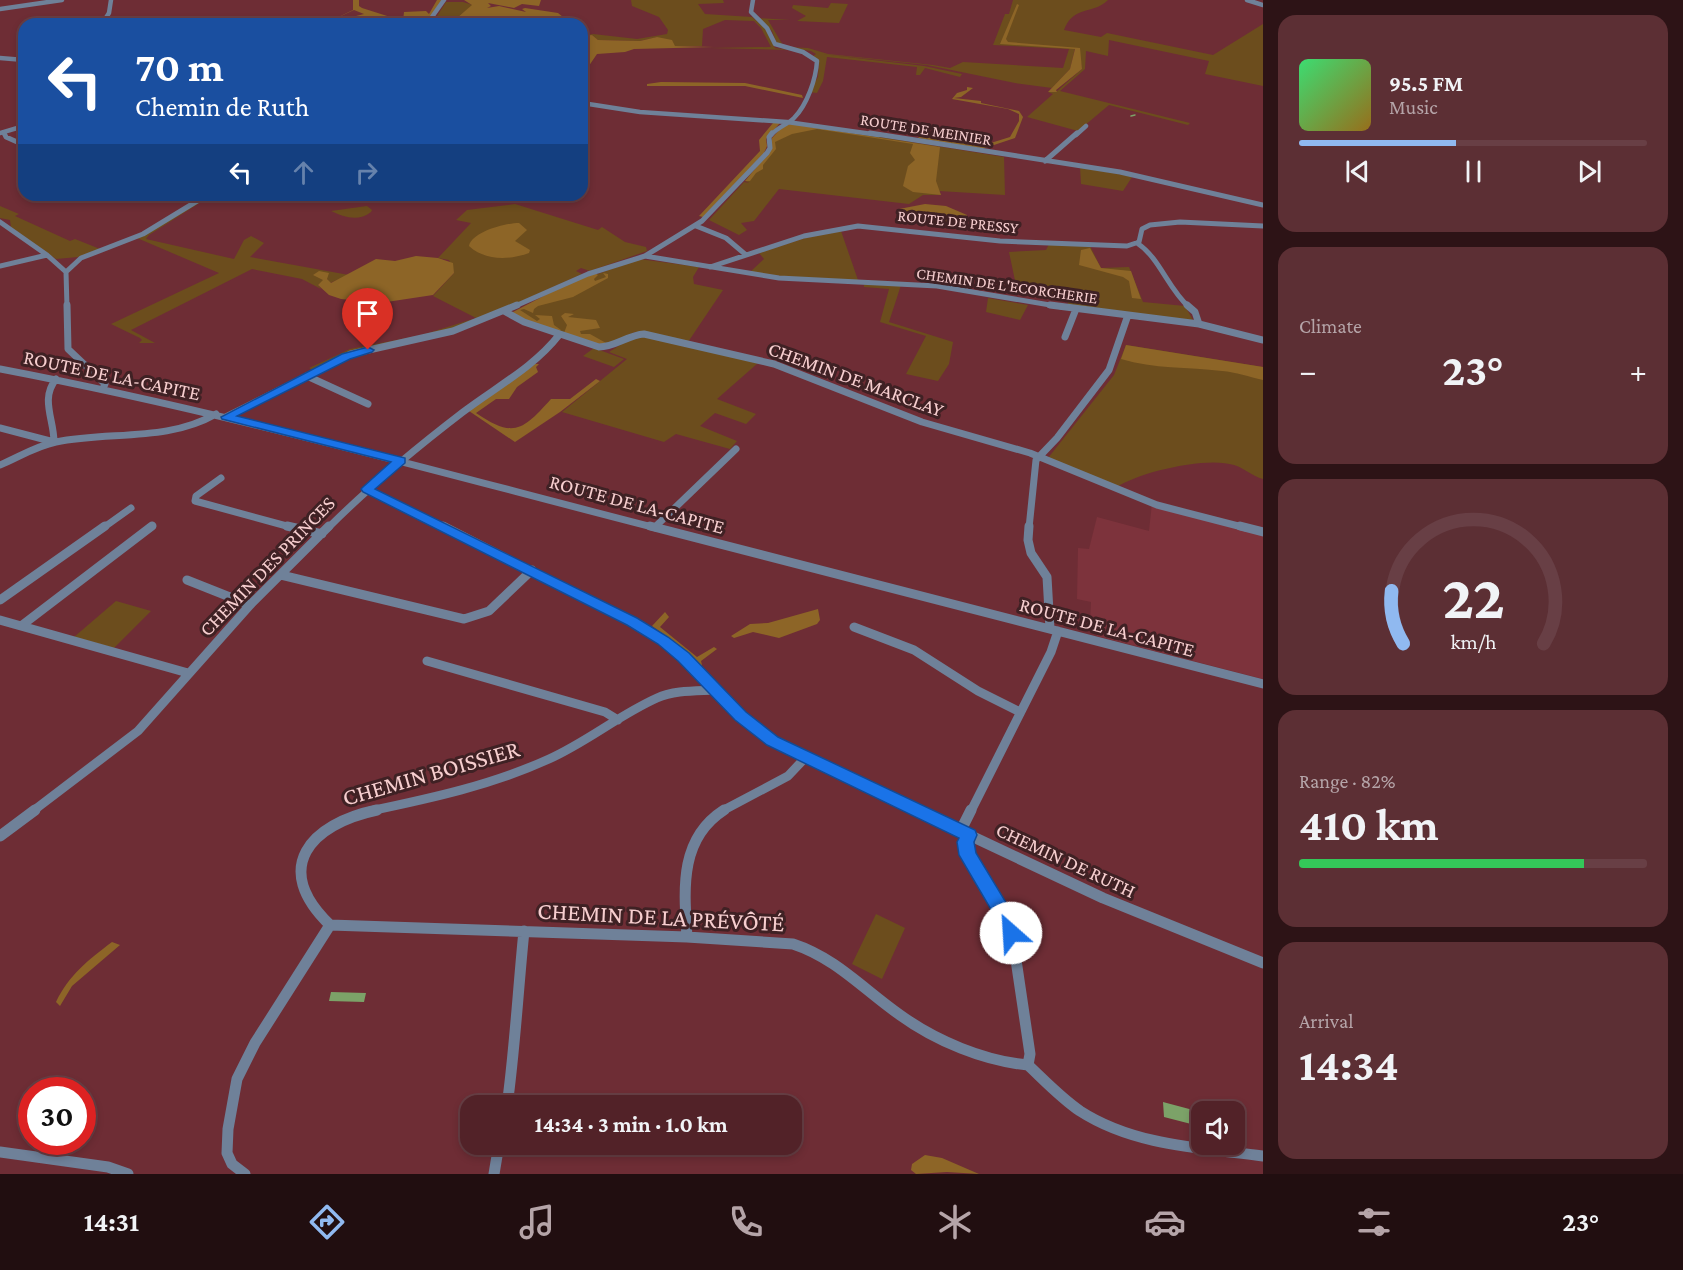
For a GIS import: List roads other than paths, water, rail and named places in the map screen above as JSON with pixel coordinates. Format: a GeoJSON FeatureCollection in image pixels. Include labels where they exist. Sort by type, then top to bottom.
{"type":"FeatureCollection","features":[{"type":"Feature","properties":{"kind":"street"},"geometry":{"type":"LineString","coordinates":[[0,9],[62,0]]}},
{"type":"Feature","properties":{"kind":"street"},"geometry":{"type":"LineString","coordinates":[[106,18],[111,0]]}},
{"type":"Feature","properties":{"kind":"street"},"geometry":{"type":"LineString","coordinates":[[431,18],[444,0]]}},
{"type":"Feature","properties":{"kind":"street"},"geometry":{"type":"LineString","coordinates":[[226,417],[357,352],[444,333],[504,311],[588,274],[645,256],[653,249],[696,226],[765,156],[770,148],[768,139],[780,126],[797,115],[816,77],[817,62],[805,52],[775,44],[768,29],[751,12],[753,0]]}},
{"type":"Feature","properties":{"kind":"street"},"geometry":{"type":"LineString","coordinates":[[1246,0],[1263,5]]}},
{"type":"Feature","properties":{"kind":"street"},"geometry":{"type":"LineString","coordinates":[[0,58],[18,60]]}},
{"type":"Feature","properties":{"kind":"street","name":"ROUTE DE MEINIER"},"geometry":{"type":"LineString","coordinates":[[588,104],[631,110],[788,121],[1138,175],[1263,205]]}},
{"type":"Feature","properties":{"kind":"street"},"geometry":{"type":"LineString","coordinates":[[1045,161],[1086,126]]}},
{"type":"Feature","properties":{"kind":"street"},"geometry":{"type":"LineString","coordinates":[[18,128],[2,133],[18,142]]}},
{"type":"Feature","properties":{"kind":"street"},"geometry":{"type":"LineString","coordinates":[[57,262],[76,260],[143,234],[196,201]]}},
{"type":"Feature","properties":{"kind":"street"},"geometry":{"type":"LineString","coordinates":[[0,222],[57,262],[66,272],[68,349],[105,384],[103,389]]}},
{"type":"Feature","properties":{"kind":"street"},"geometry":{"type":"LineString","coordinates":[[1199,324],[1195,312],[1179,298],[1146,249],[1137,243],[1142,229],[1157,224],[1193,223],[1263,226]]}},
{"type":"Feature","properties":{"kind":"street"},"geometry":{"type":"LineString","coordinates":[[696,226],[726,238],[746,255]]}},
{"type":"Feature","properties":{"kind":"street","name":"ROUTE DE PRESSY"},"geometry":{"type":"LineString","coordinates":[[645,256],[710,267],[811,234],[854,226],[885,227],[952,238],[1000,241],[1127,246],[1137,243]]}},
{"type":"Feature","properties":{"kind":"street"},"geometry":{"type":"LineString","coordinates":[[0,266],[47,255]]}},
{"type":"Feature","properties":{"kind":"street"},"geometry":{"type":"LineString","coordinates":[[66,272],[76,260]]}},
{"type":"Feature","properties":{"kind":"street","name":"CHEMIN DE L'ECORCHERIE"},"geometry":{"type":"LineString","coordinates":[[710,267],[780,279],[931,285],[1013,301],[1199,324],[1263,340]]}},
{"type":"Feature","properties":{"kind":"street"},"geometry":{"type":"LineString","coordinates":[[1065,337],[1076,309]]}},
{"type":"Feature","properties":{"kind":"street"},"geometry":{"type":"LineString","coordinates":[[504,311],[559,335]]}},
{"type":"Feature","properties":{"kind":"street"},"geometry":{"type":"LineString","coordinates":[[1128,315],[1109,370],[1057,438],[1039,457],[1034,470],[1028,540],[1031,553],[1047,578],[1054,630],[1051,652],[1020,712],[965,832],[968,855],[1007,920],[1012,937],[1030,1054],[1028,1065],[1053,1092],[1071,1105],[1125,1134],[1153,1141],[1263,1156]]}},
{"type":"Feature","properties":{"kind":"street","name":"CHEMIN DE MARCLAY"},"geometry":{"type":"LineString","coordinates":[[559,335],[603,348],[629,335],[644,334],[763,361],[922,422],[1039,457],[1157,505],[1263,532]]}},
{"type":"Feature","properties":{"kind":"street","name":"CHEMIN DES PRINCES"},"geometry":{"type":"LineString","coordinates":[[0,836],[121,746],[154,714],[249,605],[367,489],[464,411],[545,353],[559,335]]}},
{"type":"Feature","properties":{"kind":"street","name":"ROUTE DE LA-CAPITE"},"geometry":{"type":"LineString","coordinates":[[0,369],[216,414],[1263,684]]}},
{"type":"Feature","properties":{"kind":"street"},"geometry":{"type":"LineString","coordinates":[[307,376],[368,404]]}},
{"type":"Feature","properties":{"kind":"street"},"geometry":{"type":"LineString","coordinates":[[54,442],[47,399],[48,388],[56,379]]}},
{"type":"Feature","properties":{"kind":"street"},"geometry":{"type":"LineString","coordinates":[[0,465],[54,442],[170,430],[207,420],[216,414]]}},
{"type":"Feature","properties":{"kind":"street"},"geometry":{"type":"LineString","coordinates":[[0,426],[54,442]]}},
{"type":"Feature","properties":{"kind":"street"},"geometry":{"type":"LineString","coordinates":[[656,526],[736,448]]}},
{"type":"Feature","properties":{"kind":"street"},"geometry":{"type":"LineString","coordinates":[[221,478],[196,496],[195,501],[260,520],[322,534]]}},
{"type":"Feature","properties":{"kind":"street","name":"CHEMIN DE RUTH"},"geometry":{"type":"LineString","coordinates":[[367,489],[632,621],[663,640],[764,735],[805,758],[1103,898],[1263,963]]}},
{"type":"Feature","properties":{"kind":"street"},"geometry":{"type":"LineString","coordinates":[[0,600],[131,508]]}},
{"type":"Feature","properties":{"kind":"street"},"geometry":{"type":"LineString","coordinates":[[21,626],[152,526]]}},
{"type":"Feature","properties":{"kind":"street"},"geometry":{"type":"LineString","coordinates":[[281,575],[464,619],[489,611],[532,570]]}},
{"type":"Feature","properties":{"kind":"street"},"geometry":{"type":"LineString","coordinates":[[186,580],[249,605]]}},
{"type":"Feature","properties":{"kind":"street"},"geometry":{"type":"LineString","coordinates":[[0,620],[188,673]]}},
{"type":"Feature","properties":{"kind":"street"},"geometry":{"type":"LineString","coordinates":[[854,627],[914,650],[971,687],[1020,712]]}},
{"type":"Feature","properties":{"kind":"street"},"geometry":{"type":"LineString","coordinates":[[427,661],[605,712],[618,720]]}},
{"type":"Feature","properties":{"kind":"street","name":"CHEMIN BOISSIER"},"geometry":{"type":"LineString","coordinates":[[330,926],[306,898],[299,876],[308,847],[329,826],[352,815],[476,787],[524,771],[667,695],[715,690]]}},
{"type":"Feature","properties":{"kind":"street"},"geometry":{"type":"LineString","coordinates":[[687,937],[685,866],[693,841],[706,822],[721,810],[794,772],[805,758]]}},
{"type":"Feature","properties":{"kind":"street"},"geometry":{"type":"LineString","coordinates":[[245,1174],[232,1164],[227,1153],[228,1129],[237,1079],[255,1043],[330,926]]}},
{"type":"Feature","properties":{"kind":"street","name":"CHEMIN DE LA PRÉVÔTÉ"},"geometry":{"type":"LineString","coordinates":[[330,926],[687,937],[771,942],[808,948],[836,964],[900,1016],[916,1025],[984,1057],[1011,1065],[1028,1065]]}},
{"type":"Feature","properties":{"kind":"street"},"geometry":{"type":"LineString","coordinates":[[508,1095],[515,1046],[514,1029],[524,931]]}},
{"type":"Feature","properties":{"kind":"street"},"geometry":{"type":"LineString","coordinates":[[0,1152],[108,1167],[128,1174]]}},
{"type":"Feature","properties":{"kind":"street"},"geometry":{"type":"LineString","coordinates":[[494,1174],[498,1155]]}},
{"type":"Feature","properties":{"kind":"waterway"},"geometry":{"type":"LineString","coordinates":[[1131,116],[1135,115]]}}]}
